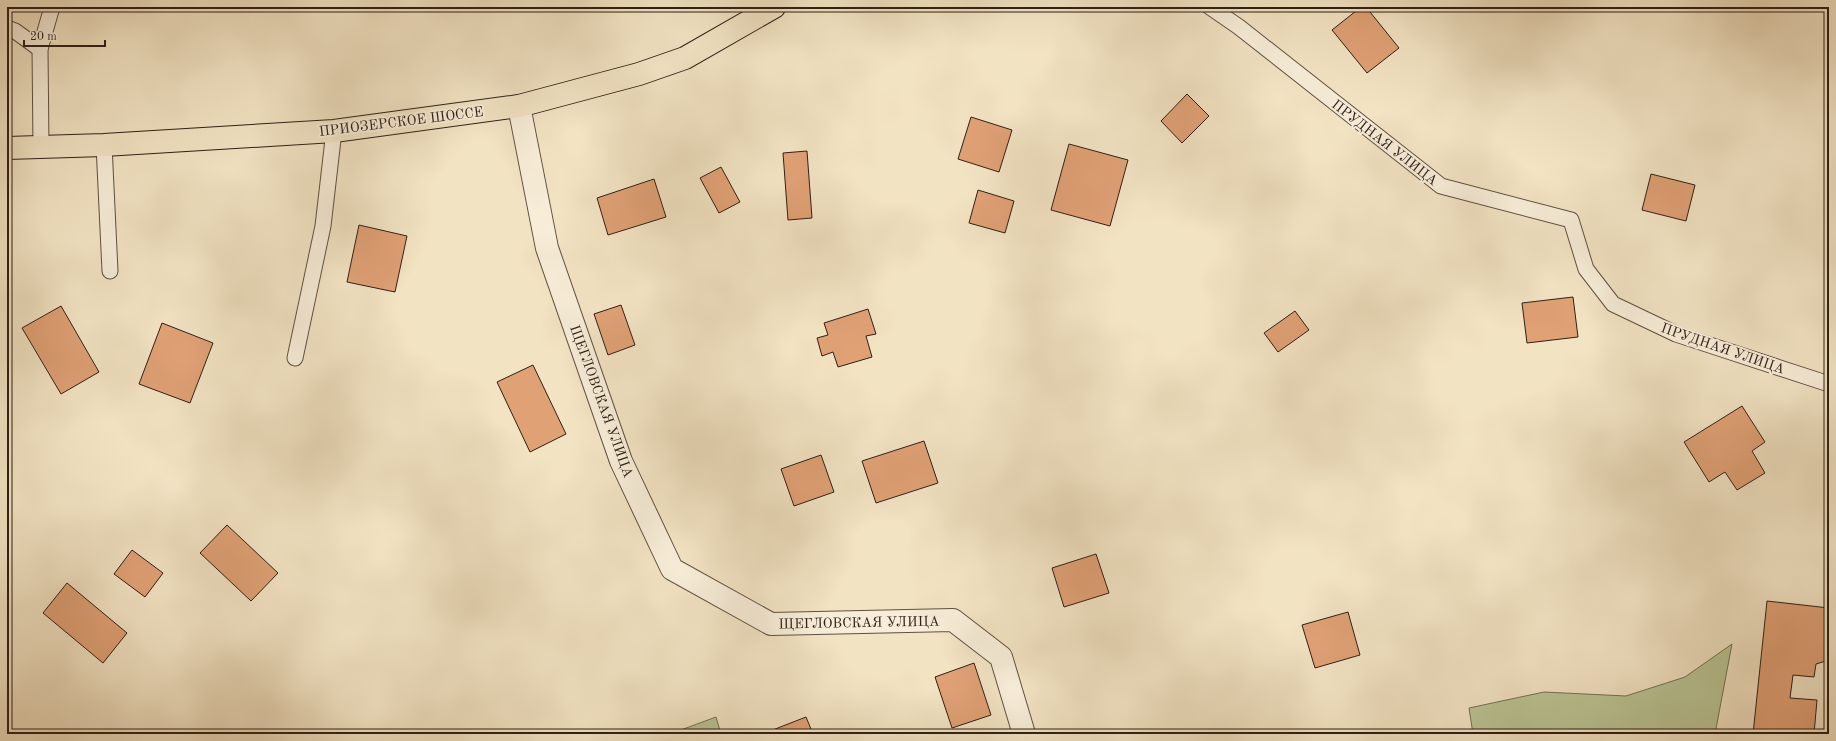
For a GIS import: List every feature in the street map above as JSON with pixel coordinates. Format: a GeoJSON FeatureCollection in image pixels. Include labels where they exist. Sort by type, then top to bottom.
{"type":"FeatureCollection","features":[{"type":"Feature","properties":{"kind":"main road","name":"ПРИОЗЕРСКОЕ ШОССЕ"},"geometry":{"type":"LineString","coordinates":[[7,148],[104,145],[334,131],[519,106],[638,74],[686,58],[774,7]]}},
{"type":"Feature","properties":{"kind":"street","name":"ЩЕГЛОВСКАЯ УЛИЦА"},"geometry":{"type":"LineString","coordinates":[[519,106],[547,248],[621,461],[672,569],[771,624],[953,620],[1001,657],[1024,734]]}},
{"type":"Feature","properties":{"kind":"lane"},"geometry":{"type":"LineString","coordinates":[[41,147],[40,49],[52,7]]}},
{"type":"Feature","properties":{"kind":"lane","name":"ПРУДНАЯ УЛИЦА"},"geometry":{"type":"LineString","coordinates":[[1210,7],[1239,27],[1441,186],[1571,220],[1586,269],[1613,304],[1676,334],[1829,384]]}},
{"type":"Feature","properties":{"kind":"lane"},"geometry":{"type":"LineString","coordinates":[[7,28],[15,31],[40,49]]}},
{"type":"Feature","properties":{"kind":"lane"},"geometry":{"type":"LineString","coordinates":[[295,358],[323,226],[334,131]]}},
{"type":"Feature","properties":{"kind":"lane"},"geometry":{"type":"LineString","coordinates":[[104,145],[110,271]]}},
{"type":"Feature","properties":{"kind":"green space"},"geometry":{"type":"Polygon","coordinates":[[[1732,644],[1715,734],[1473,734],[1469,708],[1544,692],[1626,696],[1685,677],[1732,644]]]}},
{"type":"Feature","properties":{"kind":"green space"},"geometry":{"type":"Polygon","coordinates":[[[716,717],[721,734],[670,734],[716,717]]]}},
{"type":"Feature","properties":{"kind":"building"},"geometry":{"type":"Polygon","coordinates":[[[1361,7],[1366,7],[1399,48],[1367,73],[1332,30],[1361,7]]]}},
{"type":"Feature","properties":{"kind":"building"},"geometry":{"type":"Polygon","coordinates":[[[1187,94],[1209,116],[1182,143],[1161,121],[1187,94]]]}},
{"type":"Feature","properties":{"kind":"building"},"geometry":{"type":"Polygon","coordinates":[[[971,117],[1012,130],[999,172],[958,159],[971,117]]]}},
{"type":"Feature","properties":{"kind":"building"},"geometry":{"type":"Polygon","coordinates":[[[1069,144],[1128,160],[1110,226],[1051,210],[1069,144]]]}},
{"type":"Feature","properties":{"kind":"building"},"geometry":{"type":"Polygon","coordinates":[[[807,151],[812,218],[788,220],[783,153],[807,151]]]}},
{"type":"Feature","properties":{"kind":"building"},"geometry":{"type":"Polygon","coordinates":[[[721,167],[740,202],[719,213],[700,178],[721,167]]]}},
{"type":"Feature","properties":{"kind":"building"},"geometry":{"type":"Polygon","coordinates":[[[1651,174],[1695,185],[1686,221],[1642,210],[1651,174]]]}},
{"type":"Feature","properties":{"kind":"building"},"geometry":{"type":"Polygon","coordinates":[[[654,179],[666,217],[608,235],[597,198],[654,179]]]}},
{"type":"Feature","properties":{"kind":"building"},"geometry":{"type":"Polygon","coordinates":[[[978,190],[1014,201],[1005,233],[969,223],[978,190]]]}},
{"type":"Feature","properties":{"kind":"building"},"geometry":{"type":"Polygon","coordinates":[[[359,225],[407,236],[395,292],[347,282],[359,225]]]}},
{"type":"Feature","properties":{"kind":"building"},"geometry":{"type":"Polygon","coordinates":[[[1573,297],[1578,337],[1527,343],[1522,303],[1573,297]]]}},
{"type":"Feature","properties":{"kind":"building"},"geometry":{"type":"Polygon","coordinates":[[[621,305],[635,345],[608,355],[594,314],[621,305]]]}},
{"type":"Feature","properties":{"kind":"building"},"geometry":{"type":"Polygon","coordinates":[[[61,306],[99,372],[61,394],[22,328],[61,306]]]}},
{"type":"Feature","properties":{"kind":"building"},"geometry":{"type":"Polygon","coordinates":[[[868,309],[876,334],[866,336],[872,357],[838,367],[833,352],[822,356],[817,338],[828,335],[824,323],[868,309]]]}},
{"type":"Feature","properties":{"kind":"building"},"geometry":{"type":"Polygon","coordinates":[[[1295,311],[1309,330],[1278,352],[1264,333],[1295,311]]]}},
{"type":"Feature","properties":{"kind":"building"},"geometry":{"type":"Polygon","coordinates":[[[162,323],[213,343],[190,403],[139,384],[162,323]]]}},
{"type":"Feature","properties":{"kind":"building"},"geometry":{"type":"Polygon","coordinates":[[[533,365],[566,434],[530,452],[497,382],[533,365]]]}},
{"type":"Feature","properties":{"kind":"building"},"geometry":{"type":"Polygon","coordinates":[[[1742,406],[1765,442],[1752,451],[1765,473],[1737,490],[1725,472],[1709,482],[1684,442],[1742,406]]]}},
{"type":"Feature","properties":{"kind":"building"},"geometry":{"type":"Polygon","coordinates":[[[924,441],[938,483],[876,503],[862,461],[924,441]]]}},
{"type":"Feature","properties":{"kind":"building"},"geometry":{"type":"Polygon","coordinates":[[[821,455],[834,492],[794,506],[781,469],[821,455]]]}},
{"type":"Feature","properties":{"kind":"building"},"geometry":{"type":"Polygon","coordinates":[[[227,525],[278,573],[251,601],[200,553],[227,525]]]}},
{"type":"Feature","properties":{"kind":"building"},"geometry":{"type":"Polygon","coordinates":[[[132,550],[163,573],[145,597],[114,574],[132,550]]]}},
{"type":"Feature","properties":{"kind":"building"},"geometry":{"type":"Polygon","coordinates":[[[1096,554],[1109,593],[1064,607],[1052,568],[1096,554]]]}},
{"type":"Feature","properties":{"kind":"building"},"geometry":{"type":"Polygon","coordinates":[[[67,583],[127,633],[103,663],[43,613],[67,583]]]}},
{"type":"Feature","properties":{"kind":"building"},"geometry":{"type":"Polygon","coordinates":[[[1767,601],[1829,608],[1829,630],[1826,661],[1816,664],[1814,677],[1793,675],[1790,698],[1817,700],[1814,734],[1753,734],[1767,601]]]}},
{"type":"Feature","properties":{"kind":"building"},"geometry":{"type":"Polygon","coordinates":[[[1348,612],[1360,655],[1315,668],[1302,625],[1348,612]]]}},
{"type":"Feature","properties":{"kind":"building"},"geometry":{"type":"Polygon","coordinates":[[[974,663],[991,715],[952,728],[935,677],[974,663]]]}},
{"type":"Feature","properties":{"kind":"building"},"geometry":{"type":"Polygon","coordinates":[[[806,717],[813,734],[765,734],[765,733],[806,717]]]}}]}
